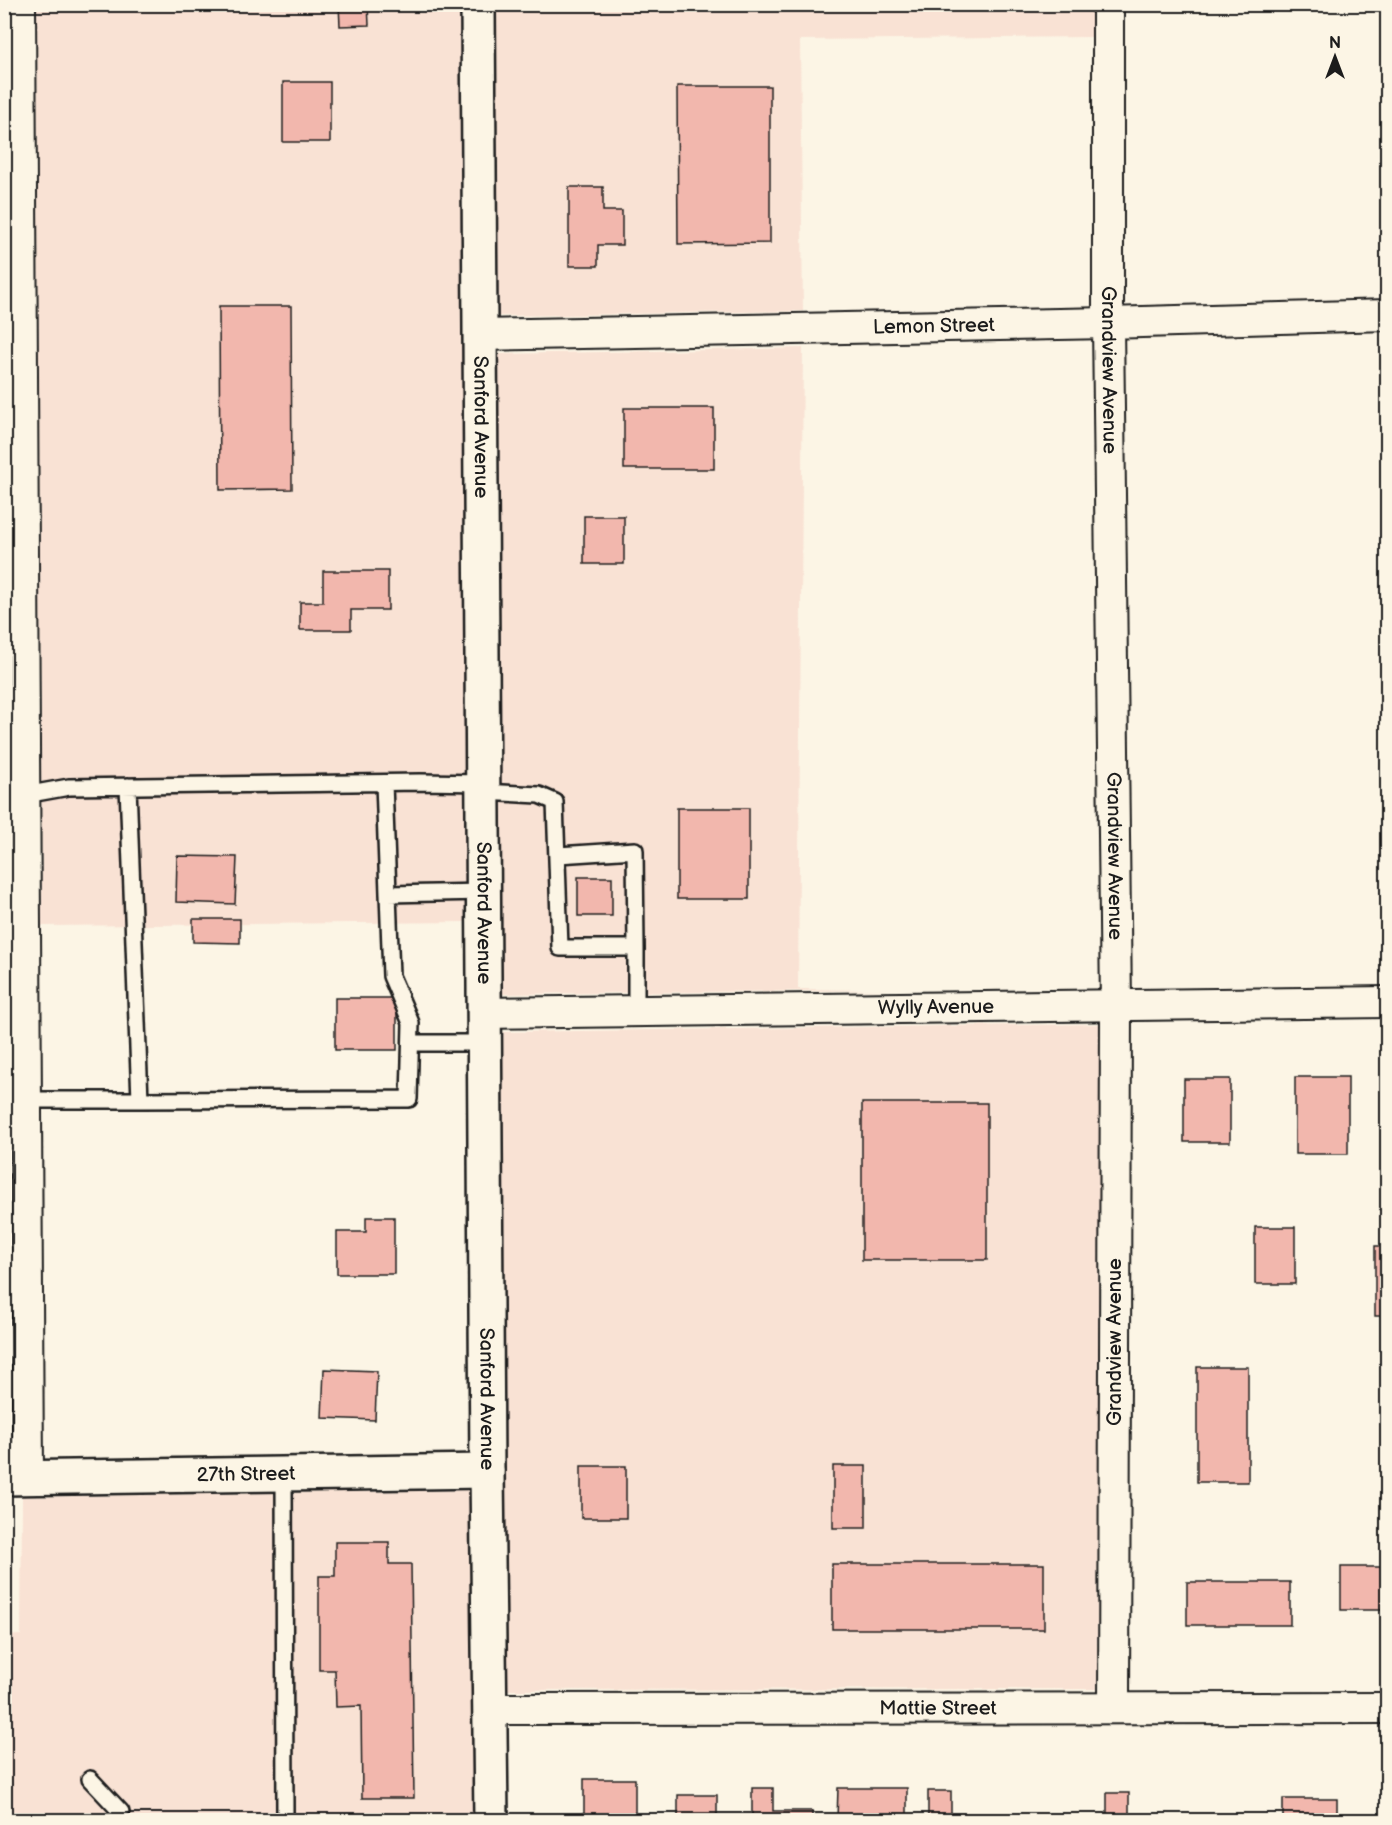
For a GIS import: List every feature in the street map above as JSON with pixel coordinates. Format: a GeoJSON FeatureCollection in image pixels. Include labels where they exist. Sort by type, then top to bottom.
{"type":"FeatureCollection","features":[{"type":"Feature","properties":{"kind":"main road","name":"Sanford Avenue"},"geometry":{"type":"LineString","coordinates":[[478,4],[491,1821]]}},
{"type":"Feature","properties":{"kind":"main road","name":"27th Street"},"geometry":{"type":"LineString","coordinates":[[16,1478],[487,1471]]}},
{"type":"Feature","properties":{"kind":"street"},"geometry":{"type":"LineString","coordinates":[[16,1478],[16,1266],[26,1100],[20,990],[20,833],[25,795],[14,515],[13,130],[20,4]]}},
{"type":"Feature","properties":{"kind":"street","name":"Grandview Avenue"},"geometry":{"type":"LineString","coordinates":[[1108,4],[1108,323],[1116,1006],[1114,1708]]}},
{"type":"Feature","properties":{"kind":"street","name":"Lemon Street"},"geometry":{"type":"LineString","coordinates":[[481,335],[1108,323],[1388,315]]}},
{"type":"Feature","properties":{"kind":"street","name":"Wylly Avenue"},"geometry":{"type":"LineString","coordinates":[[484,1028],[636,1012],[1388,1002]]}},
{"type":"Feature","properties":{"kind":"street","name":"Mattie Street"},"geometry":{"type":"LineString","coordinates":[[490,1709],[1388,1708]]}},
{"type":"Feature","properties":{"kind":"lane"},"geometry":{"type":"LineString","coordinates":[[26,1100],[409,1099],[411,1023],[391,976],[384,783]]}},
{"type":"Feature","properties":{"kind":"lane"},"geometry":{"type":"LineString","coordinates":[[25,795],[69,787],[384,783],[483,788],[539,795],[555,802],[560,948],[636,948]]}},
{"type":"Feature","properties":{"kind":"lane"},"geometry":{"type":"LineString","coordinates":[[128,786],[140,1100]]}},
{"type":"Feature","properties":{"kind":"lane"},"geometry":{"type":"LineString","coordinates":[[558,855],[634,850],[636,1012]]}},
{"type":"Feature","properties":{"kind":"lane"},"geometry":{"type":"LineString","coordinates":[[388,894],[484,892]]}},
{"type":"Feature","properties":{"kind":"lane"},"geometry":{"type":"LineString","coordinates":[[411,1043],[484,1028]]}},
{"type":"Feature","properties":{"kind":"lane"},"geometry":{"type":"LineString","coordinates":[[284,1474],[285,1821]]}},
{"type":"Feature","properties":{"kind":"lane"},"geometry":{"type":"LineString","coordinates":[[90,1779],[121,1812],[122,1821]]}},
{"type":"Feature","properties":{"kind":"shaded area"},"geometry":{"type":"Polygon","coordinates":[[[37,5],[461,5],[467,922],[42,926],[37,5]]]}},
{"type":"Feature","properties":{"kind":"shaded area"},"geometry":{"type":"Polygon","coordinates":[[[494,5],[1092,5],[1092,37],[800,40],[803,311],[497,316],[494,5]]]}},
{"type":"Feature","properties":{"kind":"shaded area"},"geometry":{"type":"Polygon","coordinates":[[[803,348],[798,989],[889,990],[501,994],[498,354],[803,348]]]}},
{"type":"Feature","properties":{"kind":"shaded area"},"geometry":{"type":"Polygon","coordinates":[[[1100,1024],[1097,1689],[506,1690],[501,1032],[1100,1024]]]}},
{"type":"Feature","properties":{"kind":"shaded area"},"geometry":{"type":"Polygon","coordinates":[[[470,1490],[474,1820],[5,1820],[4,1636],[21,1635],[22,1497],[470,1490]]]}},
{"type":"Feature","properties":{"kind":"building"},"geometry":{"type":"Polygon","coordinates":[[[339,4],[368,4],[369,25],[340,26],[339,4]]]}},
{"type":"Feature","properties":{"kind":"building"},"geometry":{"type":"Polygon","coordinates":[[[283,82],[330,82],[330,142],[283,142],[283,82]]]}},
{"type":"Feature","properties":{"kind":"building"},"geometry":{"type":"Polygon","coordinates":[[[677,86],[770,86],[770,243],[678,244],[677,86]]]}},
{"type":"Feature","properties":{"kind":"building"},"geometry":{"type":"Polygon","coordinates":[[[569,187],[603,187],[603,211],[622,211],[622,245],[598,245],[598,266],[569,266],[569,187]]]}},
{"type":"Feature","properties":{"kind":"building"},"geometry":{"type":"Polygon","coordinates":[[[219,306],[291,306],[292,489],[220,490],[219,306]]]}},
{"type":"Feature","properties":{"kind":"building"},"geometry":{"type":"Polygon","coordinates":[[[624,408],[714,408],[714,469],[624,469],[624,408]]]}},
{"type":"Feature","properties":{"kind":"building"},"geometry":{"type":"Polygon","coordinates":[[[584,516],[624,516],[624,564],[584,564],[584,516]]]}},
{"type":"Feature","properties":{"kind":"building"},"geometry":{"type":"Polygon","coordinates":[[[323,571],[388,571],[388,610],[351,610],[351,630],[300,630],[300,602],[323,602],[323,571]]]}},
{"type":"Feature","properties":{"kind":"building"},"geometry":{"type":"Polygon","coordinates":[[[677,808],[749,808],[749,899],[677,899],[677,808]]]}},
{"type":"Feature","properties":{"kind":"building"},"geometry":{"type":"Polygon","coordinates":[[[177,856],[237,857],[235,904],[176,902],[177,856]]]}},
{"type":"Feature","properties":{"kind":"building"},"geometry":{"type":"Polygon","coordinates":[[[578,877],[612,877],[612,916],[578,916],[578,877]]]}},
{"type":"Feature","properties":{"kind":"building"},"geometry":{"type":"Polygon","coordinates":[[[193,919],[240,919],[240,943],[193,942],[193,919]]]}},
{"type":"Feature","properties":{"kind":"building"},"geometry":{"type":"Polygon","coordinates":[[[335,998],[397,998],[397,1050],[335,1050],[335,998]]]}},
{"type":"Feature","properties":{"kind":"building"},"geometry":{"type":"Polygon","coordinates":[[[1383,1072],[1388,1072],[1388,1149],[1383,1149],[1383,1072]]]}},
{"type":"Feature","properties":{"kind":"building"},"geometry":{"type":"Polygon","coordinates":[[[1295,1077],[1348,1077],[1348,1154],[1295,1154],[1295,1077]]]}},
{"type":"Feature","properties":{"kind":"building"},"geometry":{"type":"Polygon","coordinates":[[[1184,1079],[1230,1079],[1230,1142],[1184,1142],[1184,1079]]]}},
{"type":"Feature","properties":{"kind":"building"},"geometry":{"type":"Polygon","coordinates":[[[862,1103],[987,1103],[987,1260],[862,1260],[862,1103]]]}},
{"type":"Feature","properties":{"kind":"building"},"geometry":{"type":"Polygon","coordinates":[[[366,1217],[394,1217],[394,1274],[337,1274],[337,1232],[366,1232],[366,1217]]]}},
{"type":"Feature","properties":{"kind":"building"},"geometry":{"type":"Polygon","coordinates":[[[1255,1227],[1295,1227],[1295,1284],[1255,1284],[1255,1227]]]}},
{"type":"Feature","properties":{"kind":"building"},"geometry":{"type":"Polygon","coordinates":[[[1375,1246],[1388,1246],[1388,1316],[1375,1316],[1375,1246]]]}},
{"type":"Feature","properties":{"kind":"building"},"geometry":{"type":"Polygon","coordinates":[[[1197,1367],[1248,1367],[1248,1482],[1197,1482],[1197,1367]]]}},
{"type":"Feature","properties":{"kind":"building"},"geometry":{"type":"Polygon","coordinates":[[[324,1369],[377,1371],[375,1420],[322,1418],[324,1369]]]}},
{"type":"Feature","properties":{"kind":"building"},"geometry":{"type":"Polygon","coordinates":[[[1383,1389],[1388,1389],[1388,1462],[1383,1462],[1383,1389]]]}},
{"type":"Feature","properties":{"kind":"building"},"geometry":{"type":"Polygon","coordinates":[[[581,1466],[626,1466],[626,1518],[581,1518],[581,1466]]]}},
{"type":"Feature","properties":{"kind":"building"},"geometry":{"type":"Polygon","coordinates":[[[833,1466],[866,1466],[866,1528],[833,1528],[833,1466]]]}},
{"type":"Feature","properties":{"kind":"building"},"geometry":{"type":"Polygon","coordinates":[[[335,1542],[389,1542],[389,1564],[411,1564],[414,1798],[362,1798],[361,1706],[336,1707],[335,1670],[319,1670],[319,1576],[335,1576],[335,1542]]]}},
{"type":"Feature","properties":{"kind":"building"},"geometry":{"type":"Polygon","coordinates":[[[832,1564],[1044,1564],[1044,1629],[832,1629],[832,1564]]]}},
{"type":"Feature","properties":{"kind":"building"},"geometry":{"type":"Polygon","coordinates":[[[1341,1567],[1388,1567],[1388,1610],[1341,1610],[1341,1567]]]}},
{"type":"Feature","properties":{"kind":"building"},"geometry":{"type":"Polygon","coordinates":[[[1187,1582],[1290,1582],[1290,1625],[1187,1625],[1187,1582]]]}},
{"type":"Feature","properties":{"kind":"building"},"geometry":{"type":"Polygon","coordinates":[[[584,1779],[635,1779],[635,1820],[584,1820],[584,1779]]]}},
{"type":"Feature","properties":{"kind":"building"},"geometry":{"type":"Polygon","coordinates":[[[752,1788],[773,1788],[773,1811],[812,1811],[812,1820],[752,1820],[752,1788]]]}},
{"type":"Feature","properties":{"kind":"building"},"geometry":{"type":"Polygon","coordinates":[[[838,1788],[907,1788],[907,1820],[837,1820],[838,1788]]]}},
{"type":"Feature","properties":{"kind":"building"},"geometry":{"type":"Polygon","coordinates":[[[928,1791],[951,1791],[951,1816],[992,1816],[992,1820],[928,1820],[928,1791]]]}},
{"type":"Feature","properties":{"kind":"building"},"geometry":{"type":"Polygon","coordinates":[[[1107,1793],[1129,1793],[1129,1816],[1163,1816],[1163,1820],[1107,1820],[1107,1793]]]}},
{"type":"Feature","properties":{"kind":"building"},"geometry":{"type":"Polygon","coordinates":[[[678,1795],[717,1795],[717,1820],[678,1820],[678,1795]]]}},
{"type":"Feature","properties":{"kind":"building"},"geometry":{"type":"Polygon","coordinates":[[[1283,1799],[1337,1799],[1337,1820],[1283,1820],[1283,1799]]]}},
{"type":"Feature","properties":{"kind":"building"},"geometry":{"type":"Polygon","coordinates":[[[1196,1816],[1259,1816],[1259,1820],[1196,1820],[1196,1816]]]}},
{"type":"Feature","properties":{"kind":"building"},"geometry":{"type":"Polygon","coordinates":[[[1012,1818],[1082,1818],[1082,1820],[1012,1820],[1012,1818]]]}}]}
